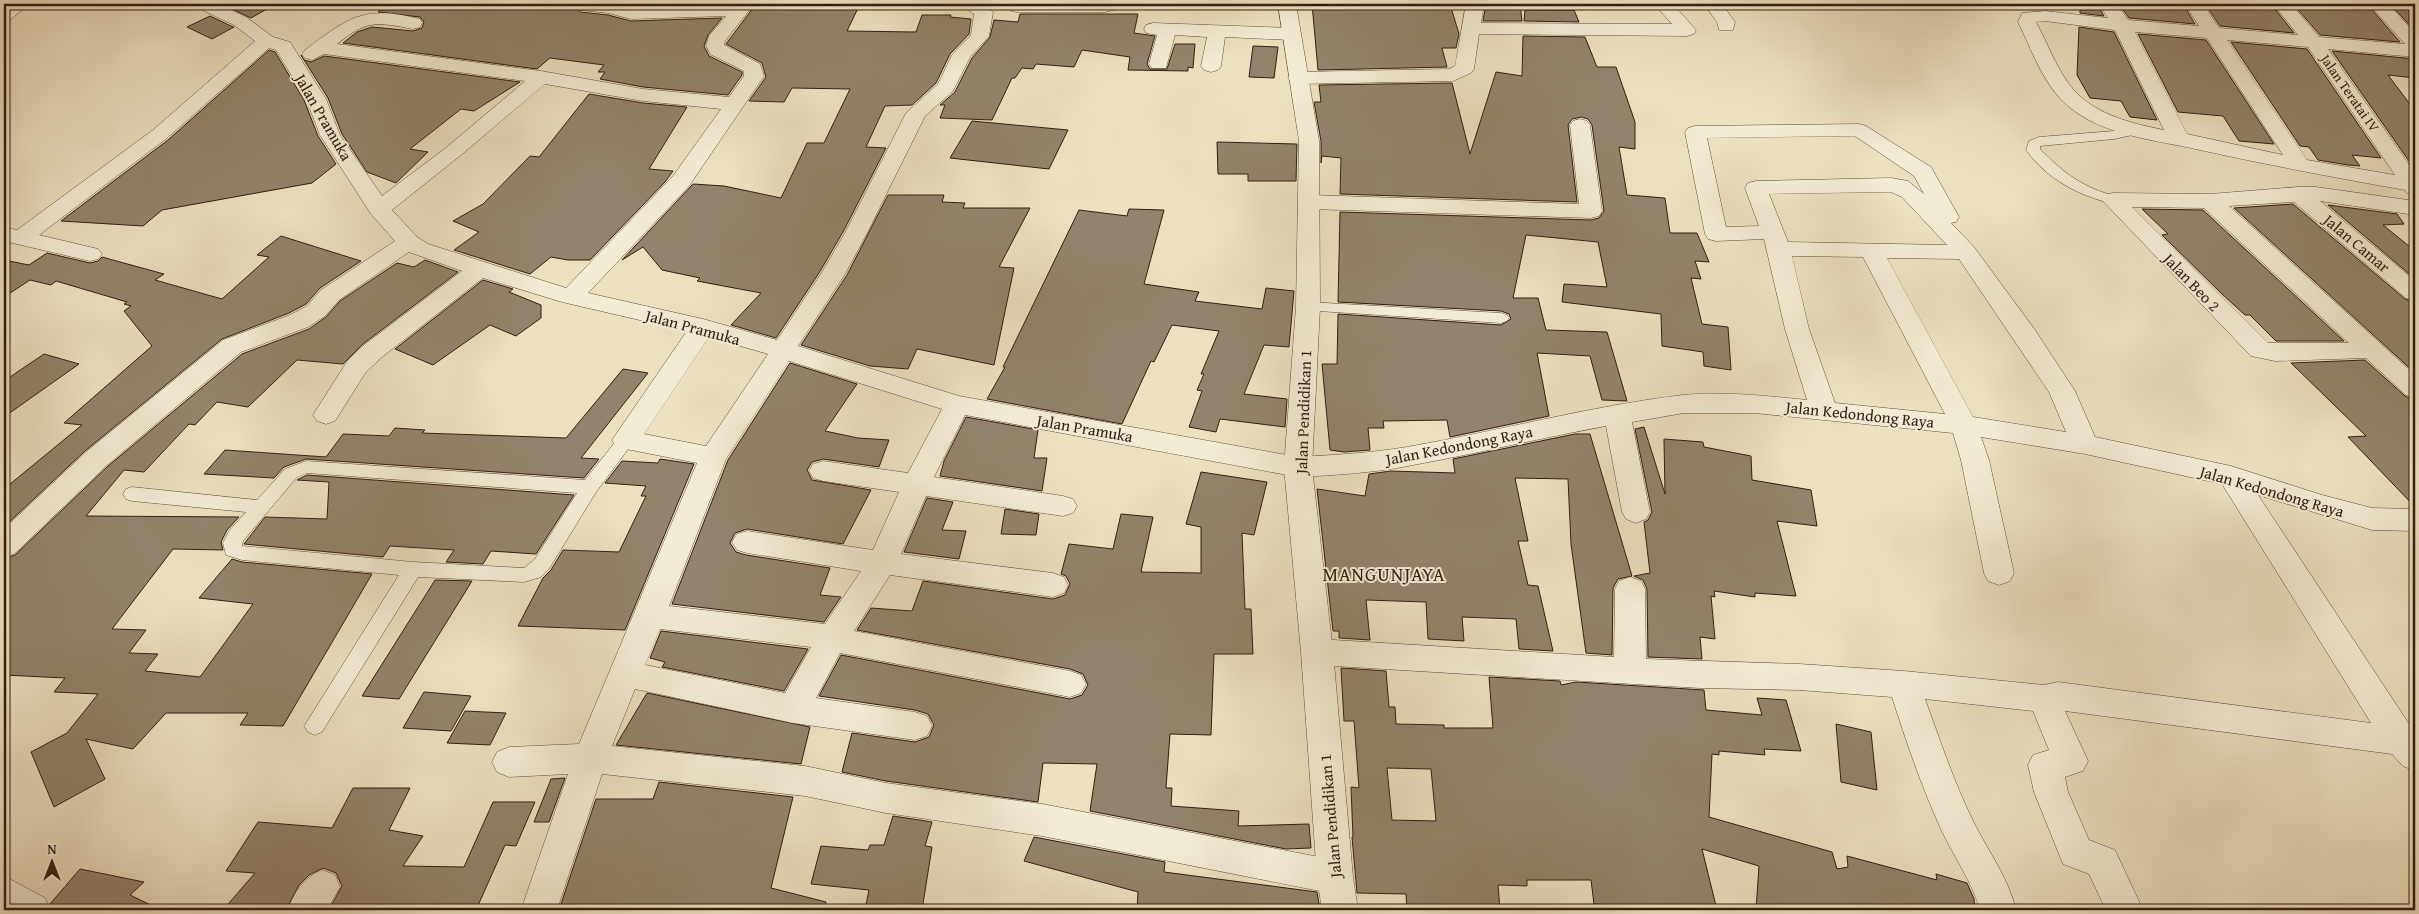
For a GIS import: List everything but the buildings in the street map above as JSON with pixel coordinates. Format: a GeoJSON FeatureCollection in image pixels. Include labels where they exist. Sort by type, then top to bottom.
{"type":"FeatureCollection","features":[{"type":"Feature","properties":{"kind":"street"},"geometry":{"type":"LineString","coordinates":[[4,16],[20,4]]}},
{"type":"Feature","properties":{"kind":"street","name":"Jalan Pramuka"},"geometry":{"type":"LineString","coordinates":[[204,4],[240,21],[266,41],[283,46],[316,98],[330,134],[378,209],[409,242],[420,249],[571,297],[703,328],[782,350],[957,405],[1298,467]]}},
{"type":"Feature","properties":{"kind":"street"},"geometry":{"type":"LineString","coordinates":[[539,910],[590,758],[650,616],[712,457],[833,274],[856,233],[916,113],[946,87],[962,55],[980,36],[984,12],[973,6],[978,4]]}},
{"type":"Feature","properties":{"kind":"street"},"geometry":{"type":"LineString","coordinates":[[1014,4],[1017,7],[1105,7],[1117,4]]}},
{"type":"Feature","properties":{"kind":"street","name":"Jalan Pendidikan 1"},"geometry":{"type":"LineString","coordinates":[[1287,4],[1309,141],[1308,307],[1298,467],[1317,652],[1338,894]]}},
{"type":"Feature","properties":{"kind":"street"},"geometry":{"type":"LineString","coordinates":[[1298,78],[1454,75],[1464,69],[1475,4]]}},
{"type":"Feature","properties":{"kind":"street"},"geometry":{"type":"LineString","coordinates":[[1471,28],[1688,30],[1663,4]]}},
{"type":"Feature","properties":{"kind":"street"},"geometry":{"type":"LineString","coordinates":[[1713,4],[1726,22],[1726,26]]}},
{"type":"Feature","properties":{"kind":"street"},"geometry":{"type":"LineString","coordinates":[[2108,4],[2122,25],[2179,139]]}},
{"type":"Feature","properties":{"kind":"street"},"geometry":{"type":"LineString","coordinates":[[2194,4],[2300,164]]}},
{"type":"Feature","properties":{"kind":"street","name":"Jalan Teratai IV"},"geometry":{"type":"LineString","coordinates":[[2282,4],[2315,44],[2415,186]]}},
{"type":"Feature","properties":{"kind":"street"},"geometry":{"type":"LineString","coordinates":[[2378,4],[2415,44]]}},
{"type":"Feature","properties":{"kind":"street"},"geometry":{"type":"LineString","coordinates":[[586,6],[609,8],[631,14],[702,13],[743,6]]}},
{"type":"Feature","properties":{"kind":"street"},"geometry":{"type":"LineString","coordinates":[[571,297],[632,235],[681,181],[754,72],[752,68],[717,50],[715,45],[716,40],[743,6]]}},
{"type":"Feature","properties":{"kind":"street"},"geometry":{"type":"LineString","coordinates":[[2415,51],[2315,44],[2034,15],[2027,19],[2064,90],[2078,104],[2098,116],[2137,130],[2415,186]]}},
{"type":"Feature","properties":{"kind":"street"},"geometry":{"type":"LineString","coordinates":[[294,66],[360,19],[380,17],[414,24]]}},
{"type":"Feature","properties":{"kind":"street"},"geometry":{"type":"LineString","coordinates":[[1159,64],[1160,30],[1291,34]]}},
{"type":"Feature","properties":{"kind":"street"},"geometry":{"type":"LineString","coordinates":[[1211,66],[1217,32]]}},
{"type":"Feature","properties":{"kind":"street"},"geometry":{"type":"LineString","coordinates":[[12,236],[160,134],[266,41]]}},
{"type":"Feature","properties":{"kind":"street"},"geometry":{"type":"LineString","coordinates":[[320,48],[542,78],[643,94],[734,104]]}},
{"type":"Feature","properties":{"kind":"street"},"geometry":{"type":"LineString","coordinates":[[378,209],[542,78]]}},
{"type":"Feature","properties":{"kind":"street"},"geometry":{"type":"LineString","coordinates":[[1310,202],[1591,211],[1580,125]]}},
{"type":"Feature","properties":{"kind":"street"},"geometry":{"type":"LineString","coordinates":[[1859,130],[1923,172],[1946,211],[1961,246],[1872,252],[1716,234],[1696,132],[1859,130]]}},
{"type":"Feature","properties":{"kind":"street"},"geometry":{"type":"LineString","coordinates":[[1824,410],[1797,329],[1775,240],[1756,188],[1891,185],[1900,186],[1910,192],[1961,246],[2026,336],[2062,391],[2085,444]]}},
{"type":"Feature","properties":{"kind":"street"},"geometry":{"type":"LineString","coordinates":[[2113,200],[2210,201],[2298,194],[2336,195],[2415,208]]}},
{"type":"Feature","properties":{"kind":"street","name":"Jalan Camar"},"geometry":{"type":"LineString","coordinates":[[2298,194],[2415,293]]}},
{"type":"Feature","properties":{"kind":"street","name":"Jalan Beo 2"},"geometry":{"type":"LineString","coordinates":[[2113,200],[2260,350],[2275,353],[2374,350]]}},
{"type":"Feature","properties":{"kind":"street"},"geometry":{"type":"LineString","coordinates":[[2210,201],[2415,389]]}},
{"type":"Feature","properties":{"kind":"street"},"geometry":{"type":"LineString","coordinates":[[12,236],[90,254]]}},
{"type":"Feature","properties":{"kind":"street"},"geometry":{"type":"LineString","coordinates":[[4,546],[96,459],[232,346],[249,338],[299,321],[316,312],[324,294],[409,242]]}},
{"type":"Feature","properties":{"kind":"street"},"geometry":{"type":"LineString","coordinates":[[1872,252],[1964,425],[1975,460],[1999,572]]}},
{"type":"Feature","properties":{"kind":"street"},"geometry":{"type":"LineString","coordinates":[[326,415],[357,366],[378,346],[480,269]]}},
{"type":"Feature","properties":{"kind":"street"},"geometry":{"type":"LineString","coordinates":[[703,328],[626,440],[712,457]]}},
{"type":"Feature","properties":{"kind":"street","name":"Jalan Kedondong Raya"},"geometry":{"type":"LineString","coordinates":[[1298,467],[1352,464],[1407,457],[1530,430],[1684,404],[1754,404],[1964,425],[2085,444],[2231,476],[2318,505],[2372,519],[2415,520]]}},
{"type":"Feature","properties":{"kind":"street"},"geometry":{"type":"LineString","coordinates":[[793,709],[832,639],[883,562],[917,484],[957,405]]}},
{"type":"Feature","properties":{"kind":"street"},"geometry":{"type":"LineString","coordinates":[[1618,416],[1636,512]]}},
{"type":"Feature","properties":{"kind":"street"},"geometry":{"type":"LineString","coordinates":[[823,471],[1063,506]]}},
{"type":"Feature","properties":{"kind":"street"},"geometry":{"type":"LineString","coordinates":[[2231,476],[2408,748]]}},
{"type":"Feature","properties":{"kind":"street"},"geometry":{"type":"LineString","coordinates":[[747,542],[1053,585]]}},
{"type":"Feature","properties":{"kind":"street"},"geometry":{"type":"LineString","coordinates":[[1630,589],[1630,670]]}},
{"type":"Feature","properties":{"kind":"street"},"geometry":{"type":"LineString","coordinates":[[650,616],[821,636],[1070,684]]}},
{"type":"Feature","properties":{"kind":"street"},"geometry":{"type":"LineString","coordinates":[[1317,652],[1700,675],[1799,677],[1904,684],[2044,699],[2058,696],[2408,748]]}},
{"type":"Feature","properties":{"kind":"street"},"geometry":{"type":"LineString","coordinates":[[625,674],[793,709],[915,726]]}},
{"type":"Feature","properties":{"kind":"street"},"geometry":{"type":"LineString","coordinates":[[1904,684],[1943,792],[1966,844],[1994,891],[1998,910]]}},
{"type":"Feature","properties":{"kind":"street"},"geometry":{"type":"LineString","coordinates":[[2044,699],[2070,761],[2045,765],[2054,800],[2076,852],[2102,862],[2125,910]]}},
{"type":"Feature","properties":{"kind":"street"},"geometry":{"type":"LineString","coordinates":[[509,762],[590,758],[805,781],[886,798],[1061,824],[1338,894]]}},
{"type":"Feature","properties":{"kind":"street"},"geometry":{"type":"LineString","coordinates":[[4,893],[32,910]]}},
{"type":"Feature","properties":{"kind":"lane"},"geometry":{"type":"LineString","coordinates":[[2113,200],[2084,193],[2068,185],[2033,150],[2034,144],[2039,141],[2114,136],[2137,130]]}},
{"type":"Feature","properties":{"kind":"lane"},"geometry":{"type":"LineString","coordinates":[[1308,307],[1500,318]]}},
{"type":"Feature","properties":{"kind":"lane"},"geometry":{"type":"LineString","coordinates":[[590,487],[317,466],[306,467],[291,474],[236,536],[232,543],[233,550],[242,553],[413,569],[512,576],[534,572],[542,564],[590,487],[626,440]]}},
{"type":"Feature","properties":{"kind":"lane"},"geometry":{"type":"LineString","coordinates":[[132,494],[262,507]]}},
{"type":"Feature","properties":{"kind":"lane"},"geometry":{"type":"LineString","coordinates":[[315,726],[413,569]]}},
{"type":"Feature","properties":{"kind":"district","name":"MANGUNJAYA"},"geometry":{"type":"Point","coordinates":[1384,574]}}]}
